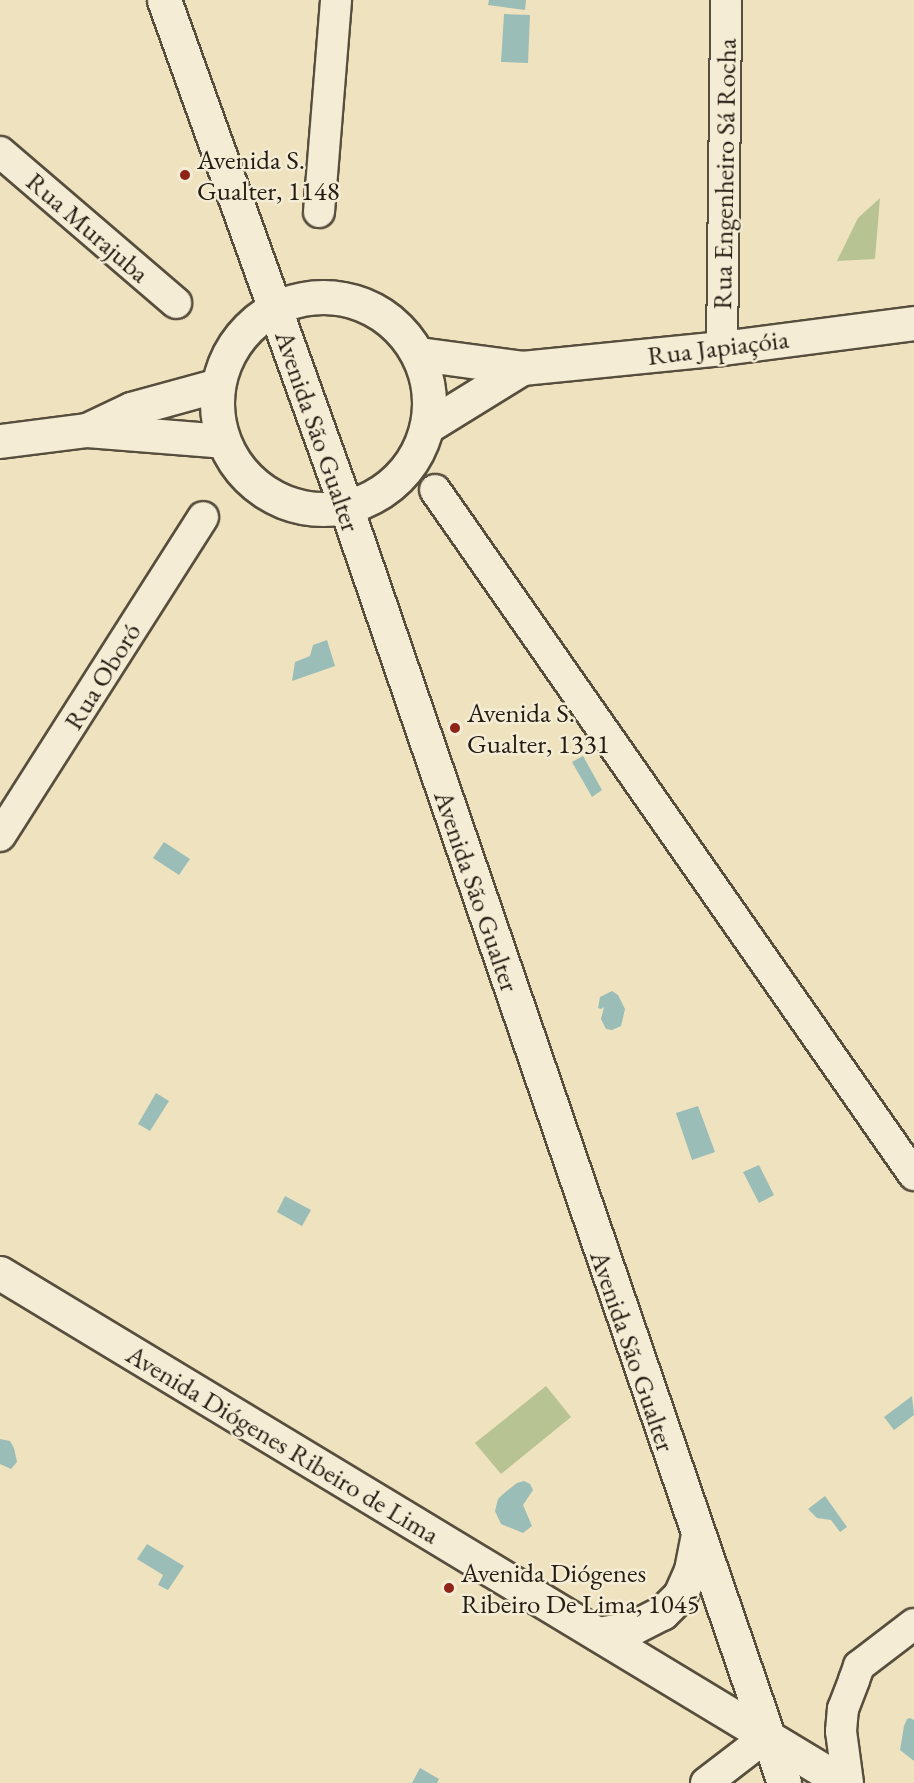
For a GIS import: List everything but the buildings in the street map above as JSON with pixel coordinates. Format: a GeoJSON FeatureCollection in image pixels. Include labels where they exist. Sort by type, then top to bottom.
{"type":"FeatureCollection","features":[{"type":"Feature","properties":{"kind":"street","name":"Avenida São Gualter"},"geometry":{"type":"LineString","coordinates":[[164,0],[346,507],[784,1783]]}},
{"type":"Feature","properties":{"kind":"street"},"geometry":{"type":"LineString","coordinates":[[319,212],[336,0]]}},
{"type":"Feature","properties":{"kind":"street","name":"Rua Engenheiro Sá Rocha"},"geometry":{"type":"LineString","coordinates":[[722,348],[726,0]]}},
{"type":"Feature","properties":{"kind":"street","name":"Rua Murajuba"},"geometry":{"type":"LineString","coordinates":[[0,152],[176,303]]}},
{"type":"Feature","properties":{"kind":"street"},"geometry":{"type":"LineString","coordinates":[[329,296],[356,301],[382,313],[403,331],[419,354],[429,389],[428,426],[417,454],[399,479],[375,496],[346,507],[313,509],[282,502],[254,484],[236,465],[223,441],[217,413],[218,384],[227,356],[243,332],[274,308],[301,299],[329,296]]}},
{"type":"Feature","properties":{"kind":"street","name":"Rua Japiaçóia"},"geometry":{"type":"LineString","coordinates":[[419,354],[522,368],[722,348],[914,322]]}},
{"type":"Feature","properties":{"kind":"street","name":"Rua Japiaçóia"},"geometry":{"type":"LineString","coordinates":[[428,426],[522,368]]}},
{"type":"Feature","properties":{"kind":"street"},"geometry":{"type":"LineString","coordinates":[[87,430],[131,409],[218,384]]}},
{"type":"Feature","properties":{"kind":"street"},"geometry":{"type":"LineString","coordinates":[[0,441],[87,430],[223,441]]}},
{"type":"Feature","properties":{"kind":"street"},"geometry":{"type":"LineString","coordinates":[[435,490],[914,1175]]}},
{"type":"Feature","properties":{"kind":"street","name":"Rua Oboró"},"geometry":{"type":"LineString","coordinates":[[0,836],[203,517]]}},
{"type":"Feature","properties":{"kind":"street","name":"Avenida Diógenes Ribeiro de Lima"},"geometry":{"type":"LineString","coordinates":[[0,1273],[846,1783]]}},
{"type":"Feature","properties":{"kind":"street"},"geometry":{"type":"LineString","coordinates":[[598,1634],[632,1628],[662,1613],[680,1595],[691,1570],[698,1538]]}},
{"type":"Feature","properties":{"kind":"street"},"geometry":{"type":"LineString","coordinates":[[846,1783],[841,1731],[843,1709],[854,1680],[860,1666],[914,1624]]}},
{"type":"Feature","properties":{"kind":"street"},"geometry":{"type":"LineString","coordinates":[[706,1783],[767,1736]]}},
{"type":"Feature","properties":{"kind":"green space"},"geometry":{"type":"Polygon","coordinates":[[[880,198],[875,259],[837,261],[858,218],[880,198]]]}},
{"type":"Feature","properties":{"kind":"green space"},"geometry":{"type":"Polygon","coordinates":[[[546,1386],[571,1417],[501,1474],[475,1443],[546,1386]]]}},
{"type":"Feature","properties":{"kind":"water"},"geometry":{"type":"Polygon","coordinates":[[[489,0],[526,0],[525,10],[488,5],[489,0]]]}},
{"type":"Feature","properties":{"kind":"water"},"geometry":{"type":"Polygon","coordinates":[[[504,14],[530,15],[528,63],[501,62],[504,14]]]}},
{"type":"Feature","properties":{"kind":"water"},"geometry":{"type":"Polygon","coordinates":[[[327,640],[335,666],[292,681],[295,662],[310,656],[313,645],[327,640]]]}},
{"type":"Feature","properties":{"kind":"water"},"geometry":{"type":"Polygon","coordinates":[[[583,756],[602,790],[592,797],[572,762],[583,756]]]}},
{"type":"Feature","properties":{"kind":"water"},"geometry":{"type":"Polygon","coordinates":[[[164,842],[190,859],[179,875],[153,858],[164,842]]]}},
{"type":"Feature","properties":{"kind":"water"},"geometry":{"type":"Polygon","coordinates":[[[612,991],[618,995],[625,1009],[621,1026],[612,1030],[606,1029],[601,1019],[604,1007],[598,1008],[600,997],[612,991]]]}},
{"type":"Feature","properties":{"kind":"water"},"geometry":{"type":"Polygon","coordinates":[[[156,1093],[169,1101],[150,1131],[138,1124],[156,1093]]]}},
{"type":"Feature","properties":{"kind":"water"},"geometry":{"type":"Polygon","coordinates":[[[698,1106],[715,1152],[692,1160],[676,1113],[698,1106]]]}},
{"type":"Feature","properties":{"kind":"water"},"geometry":{"type":"Polygon","coordinates":[[[759,1165],[774,1195],[759,1203],[743,1172],[759,1165]]]}},
{"type":"Feature","properties":{"kind":"water"},"geometry":{"type":"Polygon","coordinates":[[[285,1196],[311,1210],[302,1226],[277,1212],[285,1196]]]}},
{"type":"Feature","properties":{"kind":"water"},"geometry":{"type":"Polygon","coordinates":[[[912,1396],[914,1415],[894,1430],[884,1417],[912,1396]]]}},
{"type":"Feature","properties":{"kind":"water"},"geometry":{"type":"Polygon","coordinates":[[[0,1439],[10,1441],[14,1448],[17,1462],[11,1469],[0,1464],[0,1439]]]}},
{"type":"Feature","properties":{"kind":"water"},"geometry":{"type":"Polygon","coordinates":[[[524,1481],[530,1484],[533,1490],[523,1505],[532,1526],[523,1533],[501,1524],[495,1511],[498,1499],[517,1483],[524,1481]]]}},
{"type":"Feature","properties":{"kind":"water"},"geometry":{"type":"Polygon","coordinates":[[[825,1496],[847,1527],[840,1532],[831,1520],[817,1518],[808,1509],[825,1496]]]}},
{"type":"Feature","properties":{"kind":"water"},"geometry":{"type":"Polygon","coordinates":[[[147,1544],[184,1566],[168,1590],[158,1585],[163,1575],[137,1559],[147,1544]]]}},
{"type":"Feature","properties":{"kind":"water"},"geometry":{"type":"Polygon","coordinates":[[[910,1718],[914,1720],[914,1761],[900,1750],[904,1726],[910,1718]]]}},
{"type":"Feature","properties":{"kind":"water"},"geometry":{"type":"Polygon","coordinates":[[[420,1768],[439,1779],[437,1783],[412,1783],[420,1768]]]}},
{"type":"Feature","properties":{"kind":"place","name":"Avenida S. Gualter, 1148"},"geometry":{"type":"Point","coordinates":[185,175]}},
{"type":"Feature","properties":{"kind":"place","name":"Avenida S. Gualter, 1331"},"geometry":{"type":"Point","coordinates":[455,728]}},
{"type":"Feature","properties":{"kind":"place","name":"Avenida Diógenes Ribeiro De Lima, 1045"},"geometry":{"type":"Point","coordinates":[449,1588]}}]}
